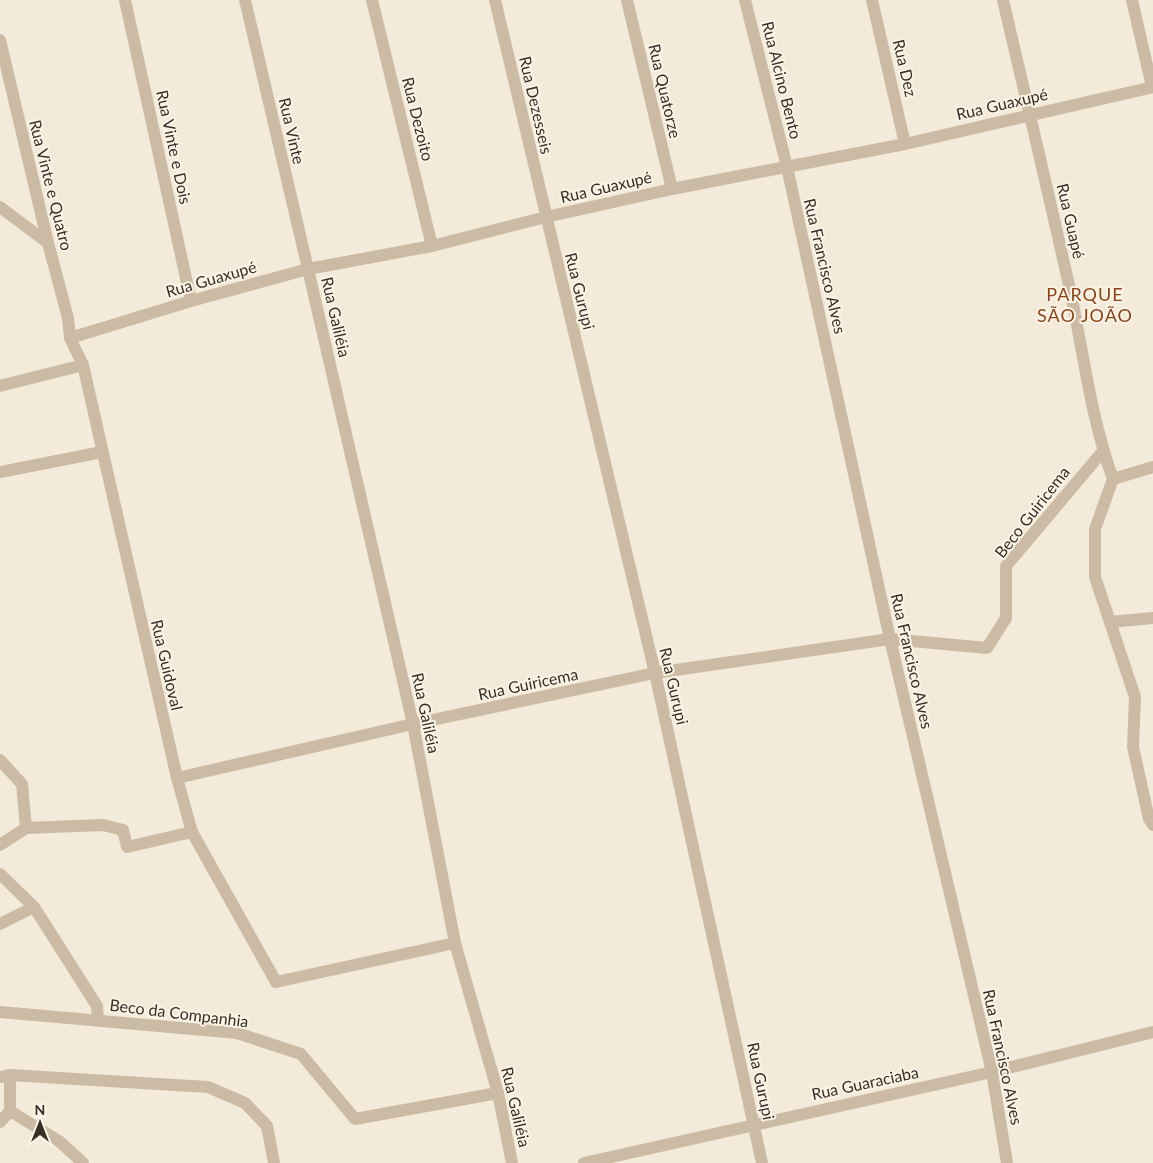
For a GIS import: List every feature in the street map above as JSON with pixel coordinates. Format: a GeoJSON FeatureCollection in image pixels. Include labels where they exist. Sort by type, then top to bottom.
{"type":"FeatureCollection","features":[{"type":"Feature","properties":{"kind":"street","name":"Rua Vinte e Dois"},"geometry":{"type":"LineString","coordinates":[[125,0],[191,301]]}},
{"type":"Feature","properties":{"kind":"street","name":"Rua Vinte"},"geometry":{"type":"LineString","coordinates":[[245,0],[308,269]]}},
{"type":"Feature","properties":{"kind":"street","name":"Rua Dezoito"},"geometry":{"type":"LineString","coordinates":[[372,0],[432,246]]}},
{"type":"Feature","properties":{"kind":"street","name":"Rua Dezesseis"},"geometry":{"type":"LineString","coordinates":[[495,0],[546,217]]}},
{"type":"Feature","properties":{"kind":"street","name":"Rua Quatorze"},"geometry":{"type":"LineString","coordinates":[[627,0],[672,189]]}},
{"type":"Feature","properties":{"kind":"street","name":"Rua Alcino Bento"},"geometry":{"type":"LineString","coordinates":[[745,0],[787,167]]}},
{"type":"Feature","properties":{"kind":"street","name":"Rua Dez"},"geometry":{"type":"LineString","coordinates":[[872,0],[905,144]]}},
{"type":"Feature","properties":{"kind":"street","name":"Rua Guapé"},"geometry":{"type":"LineString","coordinates":[[1002,0],[1072,298],[1102,451],[1113,479]]}},
{"type":"Feature","properties":{"kind":"street"},"geometry":{"type":"LineString","coordinates":[[1132,0],[1152,87]]}},
{"type":"Feature","properties":{"kind":"street","name":"Rua Vinte e Quatro"},"geometry":{"type":"LineString","coordinates":[[0,40],[48,243],[68,318],[70,338]]}},
{"type":"Feature","properties":{"kind":"street","name":"Rua Guaxupé"},"geometry":{"type":"LineString","coordinates":[[70,338],[191,301],[308,269],[432,246],[546,217],[672,189],[905,144],[1152,87]]}},
{"type":"Feature","properties":{"kind":"street","name":"Rua Francisco Alves"},"geometry":{"type":"LineString","coordinates":[[787,167],[890,638],[992,1072],[1007,1163]]}},
{"type":"Feature","properties":{"kind":"street"},"geometry":{"type":"LineString","coordinates":[[0,207],[48,243]]}},
{"type":"Feature","properties":{"kind":"street","name":"Rua Gurupi"},"geometry":{"type":"LineString","coordinates":[[546,217],[655,674],[762,1163]]}},
{"type":"Feature","properties":{"kind":"street","name":"Rua Galiléia"},"geometry":{"type":"LineString","coordinates":[[308,269],[413,724],[455,943],[498,1093],[512,1163]]}},
{"type":"Feature","properties":{"kind":"street","name":"Rua Guidoval"},"geometry":{"type":"LineString","coordinates":[[70,338],[82,366],[177,778],[192,832],[276,982],[455,943]]}},
{"type":"Feature","properties":{"kind":"street"},"geometry":{"type":"LineString","coordinates":[[0,386],[82,366]]}},
{"type":"Feature","properties":{"kind":"street","name":"Beco Guiricema"},"geometry":{"type":"LineString","coordinates":[[890,638],[986,648],[1006,618],[1006,566],[1102,451]]}},
{"type":"Feature","properties":{"kind":"street"},"geometry":{"type":"LineString","coordinates":[[0,472],[102,452]]}},
{"type":"Feature","properties":{"kind":"street"},"geometry":{"type":"LineString","coordinates":[[1153,467],[1113,479],[1095,529],[1095,577],[1135,697],[1133,748],[1149,818],[1153,825]]}},
{"type":"Feature","properties":{"kind":"street"},"geometry":{"type":"LineString","coordinates":[[1110,622],[1153,618]]}},
{"type":"Feature","properties":{"kind":"street","name":"Rua Guiricema"},"geometry":{"type":"LineString","coordinates":[[177,778],[413,724],[655,674],[890,638]]}},
{"type":"Feature","properties":{"kind":"street"},"geometry":{"type":"LineString","coordinates":[[0,760],[22,784],[26,828]]}},
{"type":"Feature","properties":{"kind":"street"},"geometry":{"type":"LineString","coordinates":[[0,845],[26,828],[103,825],[123,830],[127,847],[192,832]]}},
{"type":"Feature","properties":{"kind":"street"},"geometry":{"type":"LineString","coordinates":[[0,874],[34,907],[97,1006],[98,1020]]}},
{"type":"Feature","properties":{"kind":"street"},"geometry":{"type":"LineString","coordinates":[[0,924],[34,907]]}},
{"type":"Feature","properties":{"kind":"street","name":"Beco da Companhia"},"geometry":{"type":"LineString","coordinates":[[0,1012],[237,1033],[301,1054],[356,1119],[498,1093]]}},
{"type":"Feature","properties":{"kind":"street","name":"Rua Guaraciaba"},"geometry":{"type":"LineString","coordinates":[[584,1163],[992,1072],[1153,1032]]}},
{"type":"Feature","properties":{"kind":"street"},"geometry":{"type":"LineString","coordinates":[[10,1111],[5,1076],[208,1087],[245,1103],[267,1126],[274,1163]]}},
{"type":"Feature","properties":{"kind":"street"},"geometry":{"type":"LineString","coordinates":[[0,1122],[10,1111]]}},
{"type":"Feature","properties":{"kind":"street"},"geometry":{"type":"LineString","coordinates":[[10,1111],[59,1141],[83,1163]]}},
{"type":"Feature","properties":{"kind":"district","name":"PARQUE SÃO JOÃO"},"geometry":{"type":"Point","coordinates":[1085,305]}}]}
